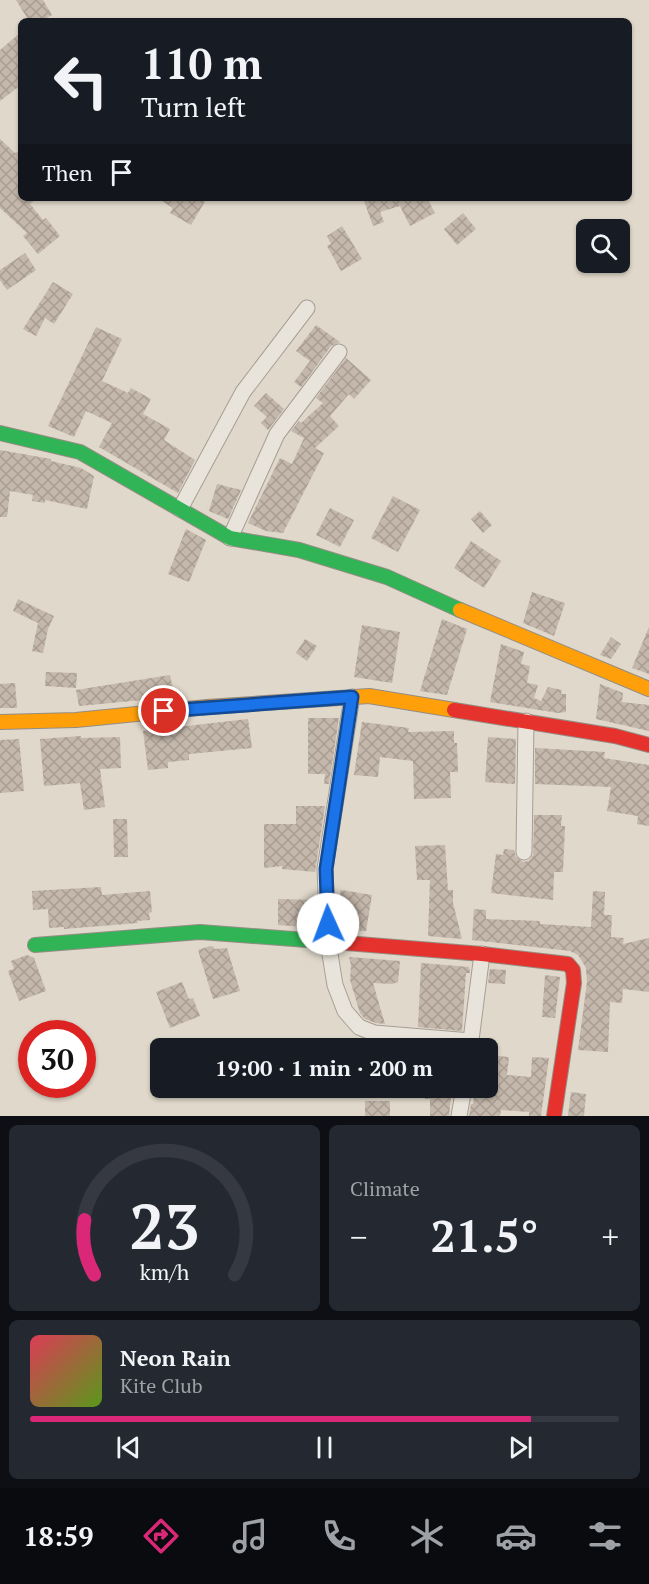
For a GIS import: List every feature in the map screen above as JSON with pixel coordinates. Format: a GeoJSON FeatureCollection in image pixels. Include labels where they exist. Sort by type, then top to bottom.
{"type":"FeatureCollection","features":[{"type":"Feature","properties":{"kind":"street"},"geometry":{"type":"LineString","coordinates":[[180,509],[243,392],[308,308]]}},
{"type":"Feature","properties":{"kind":"street"},"geometry":{"type":"LineString","coordinates":[[230,538],[277,434],[339,352]]}},
{"type":"Feature","properties":{"kind":"street"},"geometry":{"type":"LineString","coordinates":[[0,433],[80,452],[230,538],[299,550],[387,577],[492,625],[649,689]]}},
{"type":"Feature","properties":{"kind":"street"},"geometry":{"type":"LineString","coordinates":[[0,722],[76,720],[207,707],[369,696],[615,736],[649,745]]}},
{"type":"Feature","properties":{"kind":"street"},"geometry":{"type":"LineString","coordinates":[[352,697],[326,869],[328,942],[335,985],[345,1011],[359,1027],[374,1033],[414,1038]]}},
{"type":"Feature","properties":{"kind":"street"},"geometry":{"type":"LineString","coordinates":[[524,852],[526,721]]}},
{"type":"Feature","properties":{"kind":"street"},"geometry":{"type":"LineString","coordinates":[[35,945],[200,932],[482,954],[568,964],[573,970],[574,983],[554,1116]]}},
{"type":"Feature","properties":{"kind":"street"},"geometry":{"type":"LineString","coordinates":[[471,1038],[482,954]]}},
{"type":"Feature","properties":{"kind":"street"},"geometry":{"type":"LineString","coordinates":[[459,1116],[462,1098]]}},
{"type":"Feature","properties":{"kind":"building"},"geometry":{"type":"Polygon","coordinates":[[[16,0],[43,0],[52,15],[46,18],[27,18],[16,0]]]}},
{"type":"Feature","properties":{"kind":"building"},"geometry":{"type":"Polygon","coordinates":[[[18,35],[18,87],[0,101],[0,50],[18,35]]]}},
{"type":"Feature","properties":{"kind":"building"},"geometry":{"type":"Polygon","coordinates":[[[0,139],[15,153],[18,152],[18,201],[33,201],[30,204],[43,220],[46,218],[60,236],[38,254],[23,236],[27,233],[0,208],[0,139]]]}},
{"type":"Feature","properties":{"kind":"building"},"geometry":{"type":"Polygon","coordinates":[[[162,201],[205,201],[191,225],[170,213],[173,208],[162,201]]]}},
{"type":"Feature","properties":{"kind":"building"},"geometry":{"type":"Polygon","coordinates":[[[364,201],[429,201],[435,213],[410,226],[400,206],[380,212],[384,222],[373,226],[364,201]]]}},
{"type":"Feature","properties":{"kind":"building"},"geometry":{"type":"Polygon","coordinates":[[[463,213],[476,229],[457,245],[444,229],[463,213]]]}},
{"type":"Feature","properties":{"kind":"building"},"geometry":{"type":"Polygon","coordinates":[[[342,226],[362,259],[341,271],[327,246],[331,244],[327,236],[342,226]]]}},
{"type":"Feature","properties":{"kind":"building"},"geometry":{"type":"Polygon","coordinates":[[[25,253],[36,270],[7,290],[0,280],[0,270],[25,253]]]}},
{"type":"Feature","properties":{"kind":"building"},"geometry":{"type":"Polygon","coordinates":[[[53,282],[73,294],[54,324],[45,318],[36,336],[23,329],[53,282]]]}},
{"type":"Feature","properties":{"kind":"building"},"geometry":{"type":"Polygon","coordinates":[[[316,325],[340,342],[331,346],[301,387],[294,382],[310,361],[296,351],[316,325]]]}},
{"type":"Feature","properties":{"kind":"building"},"geometry":{"type":"Polygon","coordinates":[[[96,327],[122,339],[102,381],[128,393],[131,388],[151,399],[143,414],[170,429],[164,440],[195,460],[178,493],[99,447],[112,423],[86,411],[74,437],[48,426],[96,327]]]}},
{"type":"Feature","properties":{"kind":"building"},"geometry":{"type":"Polygon","coordinates":[[[346,358],[371,380],[354,399],[349,394],[330,416],[339,426],[315,448],[324,453],[283,533],[266,531],[248,523],[280,458],[292,464],[304,438],[291,431],[299,421],[301,423],[323,403],[316,398],[346,358]]]}},
{"type":"Feature","properties":{"kind":"building"},"geometry":{"type":"Polygon","coordinates":[[[266,393],[284,409],[268,430],[261,423],[267,417],[254,406],[266,393]]]}},
{"type":"Feature","properties":{"kind":"building"},"geometry":{"type":"Polygon","coordinates":[[[0,450],[51,459],[51,461],[81,468],[94,476],[87,509],[45,500],[45,503],[32,501],[33,495],[10,491],[7,517],[0,517],[0,450]]]}},
{"type":"Feature","properties":{"kind":"building"},"geometry":{"type":"Polygon","coordinates":[[[217,484],[241,490],[228,519],[209,511],[217,484]]]}},
{"type":"Feature","properties":{"kind":"building"},"geometry":{"type":"Polygon","coordinates":[[[393,496],[420,510],[398,552],[371,538],[393,496]]]}},
{"type":"Feature","properties":{"kind":"building"},"geometry":{"type":"Polygon","coordinates":[[[330,508],[354,520],[340,547],[316,535],[330,508]]]}},
{"type":"Feature","properties":{"kind":"building"},"geometry":{"type":"Polygon","coordinates":[[[480,511],[492,525],[483,533],[471,519],[480,511]]]}},
{"type":"Feature","properties":{"kind":"building"},"geometry":{"type":"Polygon","coordinates":[[[186,529],[206,540],[189,582],[168,574],[186,529]]]}},
{"type":"Feature","properties":{"kind":"building"},"geometry":{"type":"Polygon","coordinates":[[[471,541],[501,561],[484,588],[454,568],[471,541]]]}},
{"type":"Feature","properties":{"kind":"building"},"geometry":{"type":"Polygon","coordinates":[[[532,592],[565,603],[554,636],[523,623],[532,592]]]}},
{"type":"Feature","properties":{"kind":"building"},"geometry":{"type":"Polygon","coordinates":[[[18,599],[54,616],[48,629],[43,653],[32,651],[38,623],[13,611],[18,599]]]}},
{"type":"Feature","properties":{"kind":"building"},"geometry":{"type":"Polygon","coordinates":[[[442,619],[467,629],[447,695],[420,691],[442,619]]]}},
{"type":"Feature","properties":{"kind":"building"},"geometry":{"type":"Polygon","coordinates":[[[362,625],[400,632],[392,683],[354,677],[362,625]]]}},
{"type":"Feature","properties":{"kind":"building"},"geometry":{"type":"Polygon","coordinates":[[[649,627],[649,674],[632,668],[649,627]]]}},
{"type":"Feature","properties":{"kind":"building"},"geometry":{"type":"Polygon","coordinates":[[[611,637],[621,644],[611,659],[600,655],[611,637]]]}},
{"type":"Feature","properties":{"kind":"building"},"geometry":{"type":"Polygon","coordinates":[[[305,639],[317,646],[307,661],[296,653],[305,639]]]}},
{"type":"Feature","properties":{"kind":"building"},"geometry":{"type":"Polygon","coordinates":[[[501,644],[524,652],[521,664],[530,666],[527,683],[538,685],[534,698],[541,701],[548,687],[562,690],[561,694],[566,694],[566,712],[558,713],[490,702],[501,644]]]}},
{"type":"Feature","properties":{"kind":"building"},"geometry":{"type":"Polygon","coordinates":[[[46,672],[77,673],[76,688],[45,686],[46,672]]]}},
{"type":"Feature","properties":{"kind":"building"},"geometry":{"type":"Polygon","coordinates":[[[170,675],[175,697],[79,706],[76,690],[170,675]]]}},
{"type":"Feature","properties":{"kind":"building"},"geometry":{"type":"Polygon","coordinates":[[[15,683],[17,708],[0,708],[0,684],[15,683]]]}},
{"type":"Feature","properties":{"kind":"building"},"geometry":{"type":"Polygon","coordinates":[[[600,684],[623,693],[622,702],[649,705],[649,731],[596,719],[600,684]]]}},
{"type":"Feature","properties":{"kind":"building"},"geometry":{"type":"Polygon","coordinates":[[[308,718],[339,718],[329,784],[324,784],[325,774],[308,774],[308,718]]]}},
{"type":"Feature","properties":{"kind":"building"},"geometry":{"type":"Polygon","coordinates":[[[248,719],[252,748],[189,754],[189,760],[168,762],[168,768],[148,770],[143,731],[248,719]]]}},
{"type":"Feature","properties":{"kind":"building"},"geometry":{"type":"Polygon","coordinates":[[[362,722],[409,728],[408,732],[454,731],[454,743],[457,743],[458,772],[450,772],[451,798],[414,799],[413,761],[380,757],[378,777],[354,775],[362,722]]]}},
{"type":"Feature","properties":{"kind":"building"},"geometry":{"type":"Polygon","coordinates":[[[81,736],[81,738],[120,737],[121,768],[100,769],[105,807],[84,810],[80,783],[44,786],[40,739],[81,736]]]}},
{"type":"Feature","properties":{"kind":"building"},"geometry":{"type":"Polygon","coordinates":[[[488,737],[516,739],[515,784],[485,782],[488,737]]]}},
{"type":"Feature","properties":{"kind":"building"},"geometry":{"type":"Polygon","coordinates":[[[19,739],[24,791],[0,793],[0,740],[19,739]]]}},
{"type":"Feature","properties":{"kind":"building"},"geometry":{"type":"Polygon","coordinates":[[[535,748],[605,752],[604,758],[649,765],[649,826],[637,824],[638,816],[607,811],[611,787],[535,784],[535,748]]]}},
{"type":"Feature","properties":{"kind":"building"},"geometry":{"type":"Polygon","coordinates":[[[296,806],[325,806],[315,872],[282,869],[282,866],[264,868],[264,824],[296,824],[296,806]]]}},
{"type":"Feature","properties":{"kind":"building"},"geometry":{"type":"Polygon","coordinates":[[[534,815],[562,815],[561,826],[565,826],[563,872],[554,872],[553,900],[491,893],[496,854],[503,855],[504,849],[514,850],[516,857],[523,862],[533,856],[534,815]]]}},
{"type":"Feature","properties":{"kind":"building"},"geometry":{"type":"Polygon","coordinates":[[[113,819],[127,819],[128,857],[114,857],[113,819]]]}},
{"type":"Feature","properties":{"kind":"building"},"geometry":{"type":"Polygon","coordinates":[[[445,845],[448,890],[453,890],[453,903],[462,939],[428,936],[430,880],[417,880],[415,846],[445,845]]]}},
{"type":"Feature","properties":{"kind":"building"},"geometry":{"type":"Polygon","coordinates":[[[101,887],[102,895],[150,891],[152,912],[149,913],[150,920],[64,929],[64,927],[49,928],[48,909],[33,910],[32,891],[101,887]]]}},
{"type":"Feature","properties":{"kind":"building"},"geometry":{"type":"Polygon","coordinates":[[[341,890],[372,895],[366,931],[342,930],[346,906],[338,905],[341,890]]]}},
{"type":"Feature","properties":{"kind":"building"},"geometry":{"type":"Polygon","coordinates":[[[593,891],[605,892],[604,915],[612,915],[611,937],[624,938],[623,944],[649,938],[649,992],[623,989],[622,1003],[610,1002],[608,1052],[578,1050],[587,982],[586,968],[578,955],[570,951],[472,940],[474,909],[486,910],[486,919],[540,921],[540,924],[591,927],[593,891]]]}},
{"type":"Feature","properties":{"kind":"building"},"geometry":{"type":"Polygon","coordinates":[[[278,899],[316,900],[318,928],[278,925],[278,899]]]}},
{"type":"Feature","properties":{"kind":"building"},"geometry":{"type":"Polygon","coordinates":[[[210,946],[214,949],[227,948],[240,991],[213,999],[198,950],[210,946]]]}},
{"type":"Feature","properties":{"kind":"building"},"geometry":{"type":"Polygon","coordinates":[[[27,955],[34,958],[46,991],[19,1001],[8,971],[14,969],[11,961],[27,955]]]}},
{"type":"Feature","properties":{"kind":"building"},"geometry":{"type":"Polygon","coordinates":[[[349,957],[400,961],[398,982],[373,983],[385,1024],[365,1019],[360,1013],[350,980],[349,957]]]}},
{"type":"Feature","properties":{"kind":"building"},"geometry":{"type":"Polygon","coordinates":[[[421,963],[469,967],[470,973],[466,973],[462,1031],[418,1027],[421,963]]]}},
{"type":"Feature","properties":{"kind":"building"},"geometry":{"type":"Polygon","coordinates":[[[490,969],[506,970],[505,984],[488,983],[490,969]]]}},
{"type":"Feature","properties":{"kind":"building"},"geometry":{"type":"Polygon","coordinates":[[[545,975],[560,977],[555,1018],[542,1017],[545,975]]]}},
{"type":"Feature","properties":{"kind":"building"},"geometry":{"type":"Polygon","coordinates":[[[182,982],[189,999],[193,998],[200,1016],[170,1028],[156,992],[182,982]]]}},
{"type":"Feature","properties":{"kind":"building"},"geometry":{"type":"Polygon","coordinates":[[[498,1056],[509,1057],[507,1075],[531,1077],[532,1057],[549,1058],[541,1116],[529,1116],[529,1112],[501,1110],[500,1116],[469,1116],[471,1104],[473,1104],[474,1098],[498,1098],[498,1056]]]}},
{"type":"Feature","properties":{"kind":"building"},"geometry":{"type":"Polygon","coordinates":[[[571,1092],[586,1094],[584,1116],[568,1116],[571,1092]]]}},
{"type":"Feature","properties":{"kind":"building"},"geometry":{"type":"Polygon","coordinates":[[[451,1098],[449,1116],[430,1116],[430,1099],[425,1099],[451,1098]]]}},
{"type":"Feature","properties":{"kind":"building"},"geometry":{"type":"Polygon","coordinates":[[[365,1101],[390,1101],[390,1116],[365,1116],[365,1101]]]}},
{"type":"Feature","properties":{"kind":"traffic: fast"},"geometry":{"type":"LineString","coordinates":[[0,433],[80,452],[230,538],[299,550],[387,577],[460,610]]}},
{"type":"Feature","properties":{"kind":"traffic: fast"},"geometry":{"type":"LineString","coordinates":[[35,945],[200,932],[346,943]]}},
{"type":"Feature","properties":{"kind":"traffic: slow"},"geometry":{"type":"LineString","coordinates":[[460,610],[649,689]]}},
{"type":"Feature","properties":{"kind":"traffic: slow"},"geometry":{"type":"LineString","coordinates":[[0,722],[76,720],[207,707],[369,696],[454,710]]}},
{"type":"Feature","properties":{"kind":"traffic: jam"},"geometry":{"type":"LineString","coordinates":[[454,710],[615,736],[649,745]]}},
{"type":"Feature","properties":{"kind":"traffic: jam"},"geometry":{"type":"LineString","coordinates":[[346,943],[482,954],[568,964],[573,970],[574,983],[554,1116]]}},
{"type":"Feature","properties":{"kind":"route"},"geometry":{"type":"LineString","coordinates":[[164,711],[352,697],[326,869],[328,924]]}}]}
